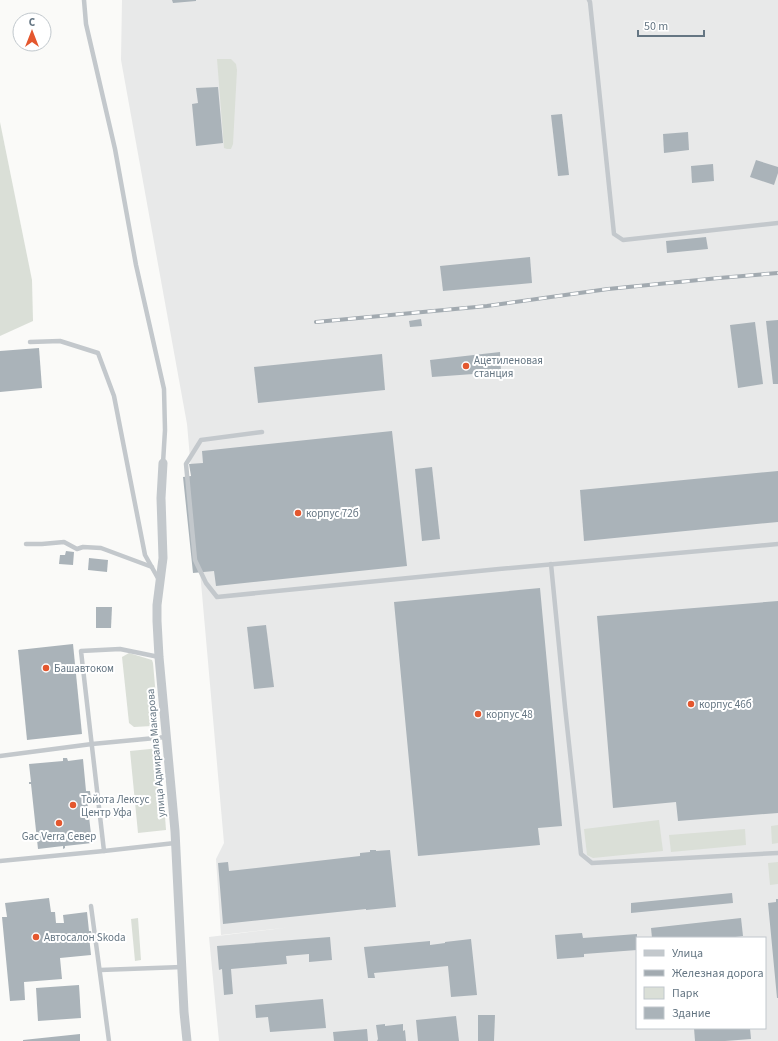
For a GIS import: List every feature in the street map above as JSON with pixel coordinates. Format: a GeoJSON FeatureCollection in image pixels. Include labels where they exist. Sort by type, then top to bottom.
{"type":"FeatureCollection","features":[{"type":"Feature","properties":{"kind":"street","name":"улица Адмирала Макарова"},"geometry":{"type":"LineString","coordinates":[[163,463],[163,558],[157,621],[175,842],[186,1041]]}},
{"type":"Feature","properties":{"kind":"lane"},"geometry":{"type":"LineString","coordinates":[[84,0],[86,24],[115,148],[136,265],[164,389],[165,430],[163,463]]}},
{"type":"Feature","properties":{"kind":"lane"},"geometry":{"type":"LineString","coordinates":[[589,0],[614,234],[623,240],[778,223]]}},
{"type":"Feature","properties":{"kind":"lane"},"geometry":{"type":"LineString","coordinates":[[30,342],[60,341],[98,353],[114,396],[146,555],[160,581]]}},
{"type":"Feature","properties":{"kind":"lane"},"geometry":{"type":"LineString","coordinates":[[262,432],[201,440],[186,464],[195,560],[206,583],[217,597],[551,564],[778,544]]}},
{"type":"Feature","properties":{"kind":"lane"},"geometry":{"type":"LineString","coordinates":[[26,544],[64,542],[77,549],[82,547],[101,548],[152,567]]}},
{"type":"Feature","properties":{"kind":"lane"},"geometry":{"type":"LineString","coordinates":[[551,564],[564,707],[581,854],[592,863],[778,853]]}},
{"type":"Feature","properties":{"kind":"lane"},"geometry":{"type":"LineString","coordinates":[[104,851],[81,651],[120,649],[159,657]]}},
{"type":"Feature","properties":{"kind":"lane"},"geometry":{"type":"LineString","coordinates":[[0,756],[92,744],[166,737]]}},
{"type":"Feature","properties":{"kind":"lane"},"geometry":{"type":"LineString","coordinates":[[0,861],[104,851],[175,842]]}},
{"type":"Feature","properties":{"kind":"lane"},"geometry":{"type":"LineString","coordinates":[[90,906],[109,1041]]}},
{"type":"Feature","properties":{"kind":"lane"},"geometry":{"type":"LineString","coordinates":[[100,970],[182,967]]}},
{"type":"Feature","properties":{"kind":"shaded area"},"geometry":{"type":"Polygon","coordinates":[[[122,0],[778,0],[778,1041],[219,1041],[209,937],[292,927],[221,935],[216,859],[224,843],[187,424],[121,60],[122,0]]]}},
{"type":"Feature","properties":{"kind":"green space"},"geometry":{"type":"Polygon","coordinates":[[[217,59],[231,59],[236,64],[237,70],[233,144],[231,149],[224,148],[217,59]]]}},
{"type":"Feature","properties":{"kind":"green space"},"geometry":{"type":"Polygon","coordinates":[[[0,122],[32,280],[33,321],[0,336],[0,122]]]}},
{"type":"Feature","properties":{"kind":"green space"},"geometry":{"type":"Polygon","coordinates":[[[129,653],[152,660],[153,663],[158,720],[152,726],[134,727],[129,723],[122,657],[129,653]]]}},
{"type":"Feature","properties":{"kind":"green space"},"geometry":{"type":"Polygon","coordinates":[[[160,748],[166,830],[138,833],[130,751],[160,748]]]}},
{"type":"Feature","properties":{"kind":"green space"},"geometry":{"type":"Polygon","coordinates":[[[659,820],[663,851],[593,858],[587,855],[584,829],[659,820]]]}},
{"type":"Feature","properties":{"kind":"green space"},"geometry":{"type":"Polygon","coordinates":[[[778,825],[778,843],[772,844],[771,826],[778,825]]]}},
{"type":"Feature","properties":{"kind":"green space"},"geometry":{"type":"Polygon","coordinates":[[[745,829],[746,845],[671,852],[669,835],[745,829]]]}},
{"type":"Feature","properties":{"kind":"green space"},"geometry":{"type":"Polygon","coordinates":[[[778,862],[778,884],[770,885],[768,863],[778,862]]]}},
{"type":"Feature","properties":{"kind":"green space"},"geometry":{"type":"Polygon","coordinates":[[[138,918],[141,960],[135,961],[131,919],[138,918]]]}},
{"type":"Feature","properties":{"kind":"building"},"geometry":{"type":"Polygon","coordinates":[[[172,0],[196,0],[196,1],[173,3],[172,0]]]}},
{"type":"Feature","properties":{"kind":"building"},"geometry":{"type":"Polygon","coordinates":[[[218,87],[223,143],[196,146],[192,104],[198,103],[196,88],[218,87]]]}},
{"type":"Feature","properties":{"kind":"building"},"geometry":{"type":"Polygon","coordinates":[[[562,114],[569,175],[558,176],[551,115],[562,114]]]}},
{"type":"Feature","properties":{"kind":"building"},"geometry":{"type":"Polygon","coordinates":[[[688,132],[689,150],[664,153],[663,134],[688,132]]]}},
{"type":"Feature","properties":{"kind":"building"},"geometry":{"type":"Polygon","coordinates":[[[756,160],[778,167],[778,173],[774,185],[750,177],[756,160]]]}},
{"type":"Feature","properties":{"kind":"building"},"geometry":{"type":"Polygon","coordinates":[[[713,164],[714,181],[692,183],[691,166],[713,164]]]}},
{"type":"Feature","properties":{"kind":"building"},"geometry":{"type":"Polygon","coordinates":[[[706,237],[708,249],[667,253],[666,241],[706,237]]]}},
{"type":"Feature","properties":{"kind":"building"},"geometry":{"type":"Polygon","coordinates":[[[530,257],[532,283],[443,291],[440,266],[530,257]]]}},
{"type":"Feature","properties":{"kind":"building"},"geometry":{"type":"Polygon","coordinates":[[[421,319],[422,326],[410,327],[409,321],[421,319]]]}},
{"type":"Feature","properties":{"kind":"building"},"geometry":{"type":"Polygon","coordinates":[[[778,320],[778,384],[773,384],[766,321],[778,320]]]}},
{"type":"Feature","properties":{"kind":"building"},"geometry":{"type":"Polygon","coordinates":[[[755,322],[763,384],[738,388],[730,325],[755,322]]]}},
{"type":"Feature","properties":{"kind":"building"},"geometry":{"type":"Polygon","coordinates":[[[39,348],[42,388],[0,392],[0,351],[39,348]]]}},
{"type":"Feature","properties":{"kind":"building","name":"Ацетиленовая станция"},"geometry":{"type":"Polygon","coordinates":[[[500,352],[501,372],[432,377],[430,360],[500,352]]]}},
{"type":"Feature","properties":{"kind":"building"},"geometry":{"type":"Polygon","coordinates":[[[382,354],[385,390],[258,403],[254,367],[382,354]]]}},
{"type":"Feature","properties":{"kind":"building","name":"корпус 72б"},"geometry":{"type":"Polygon","coordinates":[[[392,431],[407,566],[216,586],[214,571],[193,573],[183,477],[191,476],[189,464],[203,463],[202,451],[392,431]]]}},
{"type":"Feature","properties":{"kind":"building"},"geometry":{"type":"Polygon","coordinates":[[[432,467],[440,539],[422,541],[415,469],[432,467]]]}},
{"type":"Feature","properties":{"kind":"building"},"geometry":{"type":"Polygon","coordinates":[[[778,471],[778,522],[584,541],[580,490],[778,471]]]}},
{"type":"Feature","properties":{"kind":"building"},"geometry":{"type":"Polygon","coordinates":[[[66,551],[74,552],[73,565],[59,564],[60,555],[65,555],[66,551]]]}},
{"type":"Feature","properties":{"kind":"building"},"geometry":{"type":"Polygon","coordinates":[[[89,558],[108,560],[107,572],[88,570],[89,558]]]}},
{"type":"Feature","properties":{"kind":"building","name":"корпус 48"},"geometry":{"type":"Polygon","coordinates":[[[540,588],[562,826],[538,828],[540,845],[418,856],[394,602],[540,588]]]}},
{"type":"Feature","properties":{"kind":"building","name":"корпус 46б"},"geometry":{"type":"Polygon","coordinates":[[[778,601],[778,813],[678,821],[676,802],[613,808],[597,616],[778,601]]]}},
{"type":"Feature","properties":{"kind":"building"},"geometry":{"type":"Polygon","coordinates":[[[96,607],[112,607],[111,628],[96,628],[96,607]]]}},
{"type":"Feature","properties":{"kind":"building"},"geometry":{"type":"Polygon","coordinates":[[[266,625],[274,687],[254,689],[247,627],[266,625]]]}},
{"type":"Feature","properties":{"kind":"building"},"geometry":{"type":"Polygon","coordinates":[[[73,644],[82,734],[27,740],[18,650],[73,644]]]}},
{"type":"Feature","properties":{"kind":"building"},"geometry":{"type":"Polygon","coordinates":[[[63,758],[67,758],[68,761],[83,759],[86,791],[90,791],[91,799],[87,799],[92,843],[65,846],[63,849],[63,846],[38,849],[31,784],[29,784],[29,782],[31,782],[29,764],[63,761],[63,758]]]}},
{"type":"Feature","properties":{"kind":"building"},"geometry":{"type":"Polygon","coordinates":[[[370,850],[390,850],[396,907],[223,924],[218,863],[228,862],[229,871],[360,856],[360,853],[370,852],[370,850]]]}},
{"type":"Feature","properties":{"kind":"building"},"geometry":{"type":"Polygon","coordinates":[[[732,893],[733,903],[631,913],[631,903],[732,893]]]}},
{"type":"Feature","properties":{"kind":"building"},"geometry":{"type":"Polygon","coordinates":[[[49,898],[51,912],[55,912],[56,923],[64,923],[63,915],[87,912],[89,931],[91,931],[92,936],[89,936],[91,955],[60,958],[62,979],[24,982],[25,1000],[10,1001],[2,917],[7,917],[5,903],[49,898]]]}},
{"type":"Feature","properties":{"kind":"building"},"geometry":{"type":"Polygon","coordinates":[[[776,899],[778,899],[778,998],[768,903],[776,902],[776,899]]]}},
{"type":"Feature","properties":{"kind":"building"},"geometry":{"type":"Polygon","coordinates":[[[741,918],[743,936],[652,937],[651,928],[741,918]]]}},
{"type":"Feature","properties":{"kind":"building"},"geometry":{"type":"Polygon","coordinates":[[[582,933],[583,938],[637,934],[636,950],[584,954],[584,957],[557,959],[555,935],[582,933]]]}},
{"type":"Feature","properties":{"kind":"building"},"geometry":{"type":"Polygon","coordinates":[[[330,937],[332,960],[309,962],[309,954],[286,956],[287,964],[231,969],[233,994],[224,995],[222,969],[219,970],[217,946],[330,937]]]}},
{"type":"Feature","properties":{"kind":"building"},"geometry":{"type":"Polygon","coordinates":[[[471,939],[477,995],[451,997],[448,966],[374,973],[375,978],[368,978],[364,947],[430,941],[430,945],[471,939]]]}},
{"type":"Feature","properties":{"kind":"building"},"geometry":{"type":"Polygon","coordinates":[[[79,985],[81,1018],[38,1021],[36,988],[79,985]]]}},
{"type":"Feature","properties":{"kind":"building"},"geometry":{"type":"Polygon","coordinates":[[[323,999],[326,1028],[270,1032],[268,1017],[256,1018],[255,1005],[323,999]]]}},
{"type":"Feature","properties":{"kind":"building"},"geometry":{"type":"Polygon","coordinates":[[[478,1015],[495,1015],[494,1041],[478,1041],[478,1015]]]}},
{"type":"Feature","properties":{"kind":"building"},"geometry":{"type":"Polygon","coordinates":[[[456,1016],[459,1041],[418,1041],[416,1020],[456,1016]]]}},
{"type":"Feature","properties":{"kind":"building"},"geometry":{"type":"Polygon","coordinates":[[[385,1024],[385,1026],[403,1024],[403,1031],[405,1030],[406,1041],[377,1041],[376,1025],[385,1024]]]}},
{"type":"Feature","properties":{"kind":"building"},"geometry":{"type":"Polygon","coordinates":[[[367,1029],[368,1041],[334,1041],[333,1032],[367,1029]]]}},
{"type":"Feature","properties":{"kind":"building"},"geometry":{"type":"Polygon","coordinates":[[[694,1029],[750,1029],[751,1039],[695,1041],[694,1029]]]}},
{"type":"Feature","properties":{"kind":"building"},"geometry":{"type":"Polygon","coordinates":[[[80,1034],[80,1041],[23,1041],[23,1040],[80,1034]]]}},
{"type":"Feature","properties":{"kind":"railway"},"geometry":{"type":"LineString","coordinates":[[316,322],[487,306],[608,289],[778,273]]}},
{"type":"Feature","properties":{"kind":"place","name":"Ацетиленовая станция"},"geometry":{"type":"Point","coordinates":[466,366]}},
{"type":"Feature","properties":{"kind":"place","name":"корпус 72б"},"geometry":{"type":"Point","coordinates":[298,513]}},
{"type":"Feature","properties":{"kind":"place","name":"Башавтоком"},"geometry":{"type":"Point","coordinates":[46,668]}},
{"type":"Feature","properties":{"kind":"place","name":"корпус 46б"},"geometry":{"type":"Point","coordinates":[691,704]}},
{"type":"Feature","properties":{"kind":"place","name":"корпус 48"},"geometry":{"type":"Point","coordinates":[478,714]}},
{"type":"Feature","properties":{"kind":"place","name":"Тойота Лексус Центр Уфа"},"geometry":{"type":"Point","coordinates":[73,805]}},
{"type":"Feature","properties":{"kind":"place","name":"Gac Verra Север"},"geometry":{"type":"Point","coordinates":[59,823]}},
{"type":"Feature","properties":{"kind":"place","name":"Автосалон Skoda"},"geometry":{"type":"Point","coordinates":[36,937]}}]}
